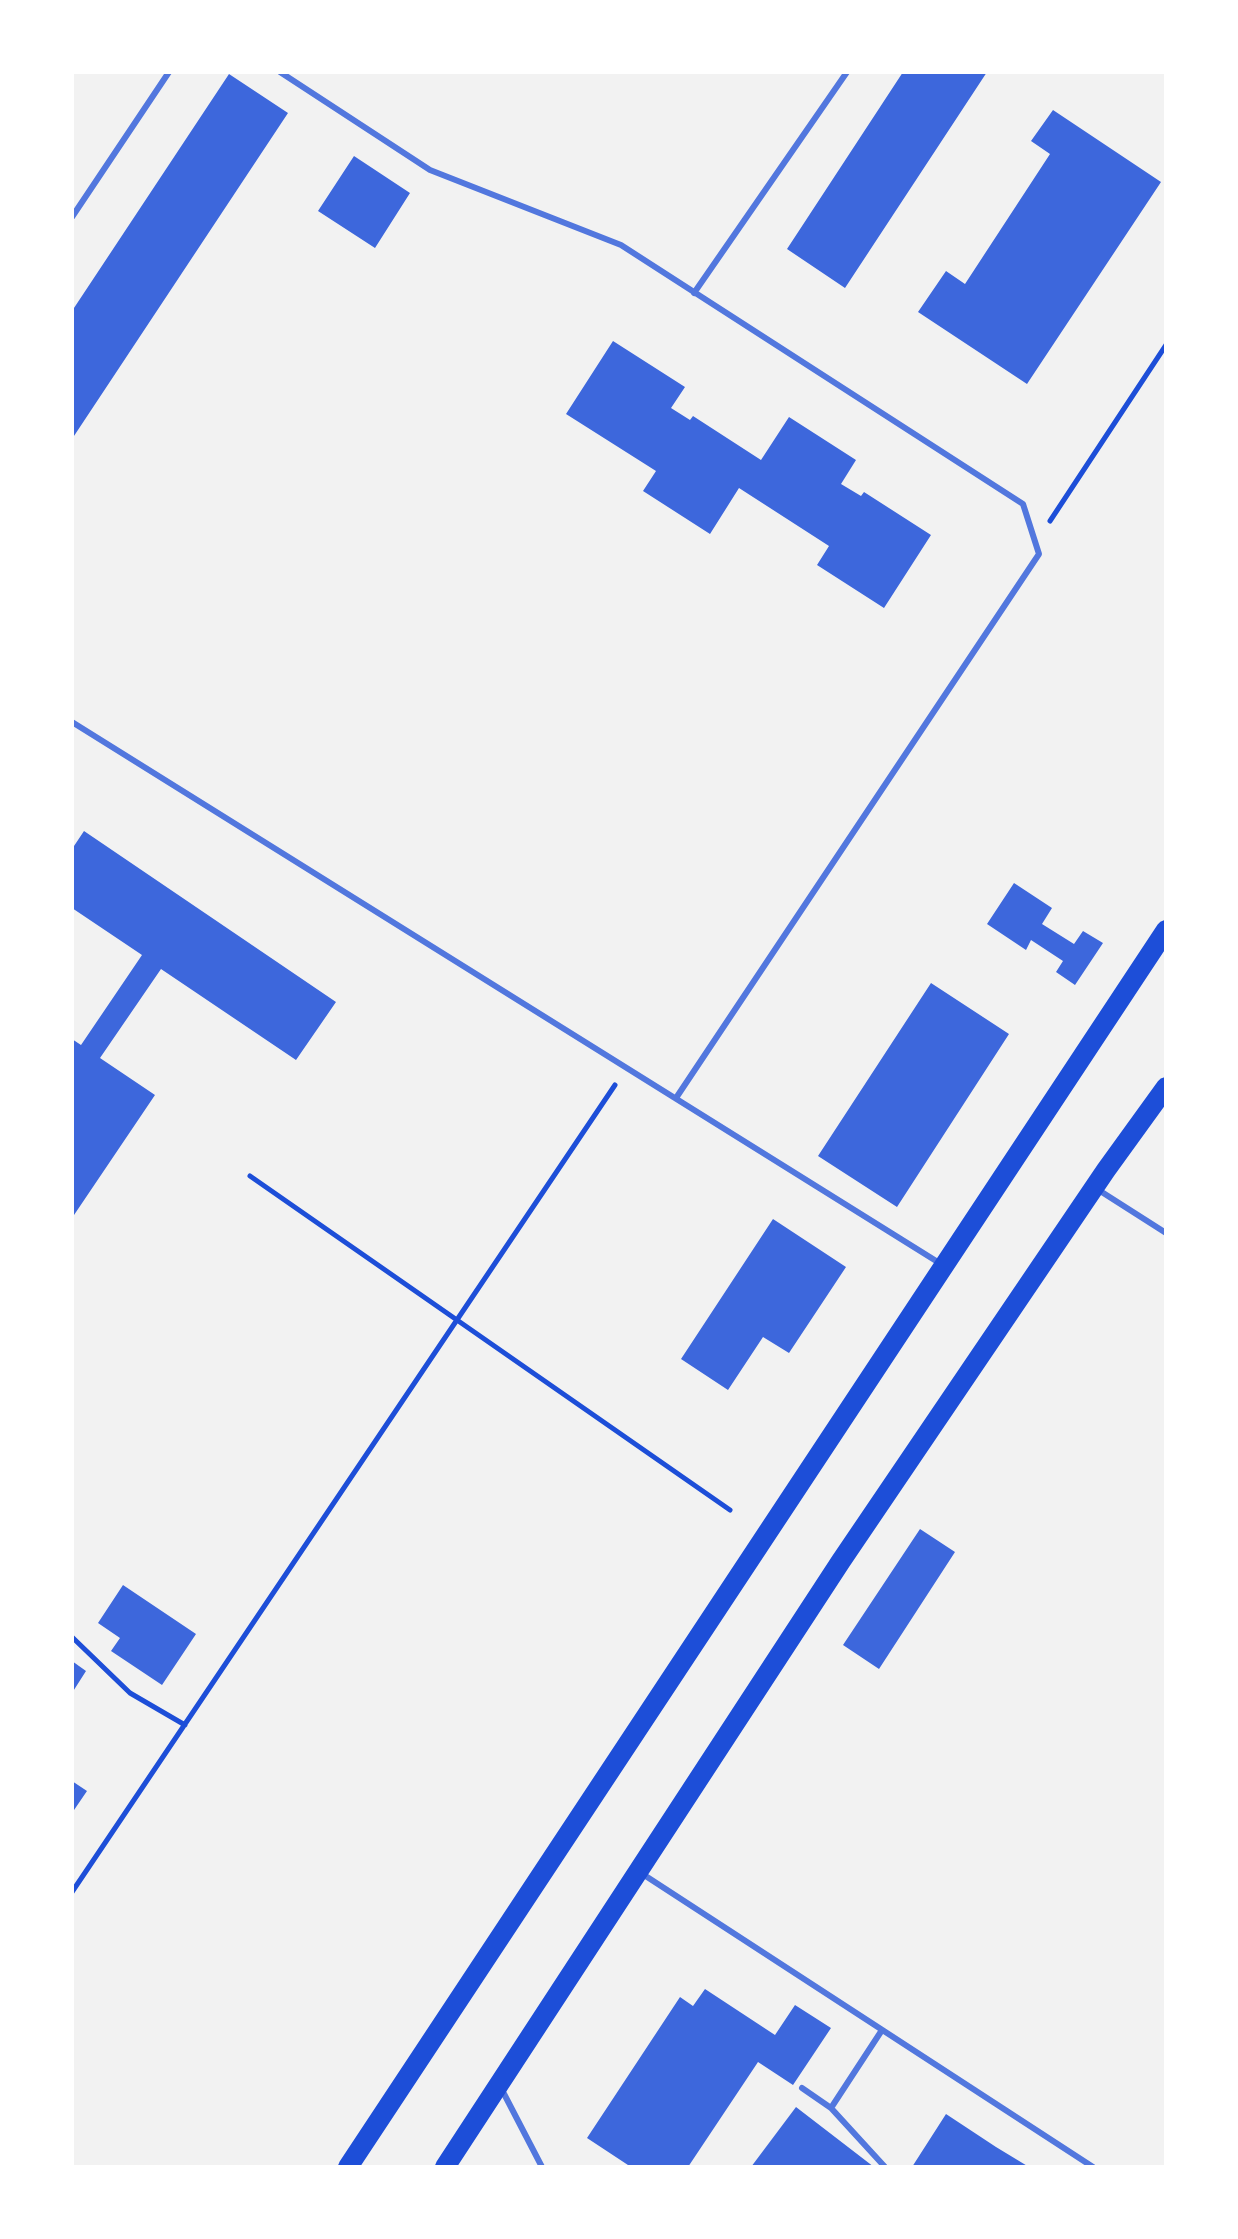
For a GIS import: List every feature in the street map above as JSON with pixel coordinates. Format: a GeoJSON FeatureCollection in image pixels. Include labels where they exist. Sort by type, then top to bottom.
{"type":"FeatureCollection","features":[{"type":"Feature","properties":{"kind":"main road"},"geometry":{"type":"LineString","coordinates":[[348,2167],[1166,930]]}},
{"type":"Feature","properties":{"kind":"main road"},"geometry":{"type":"LineString","coordinates":[[445,2167],[841,1561],[1094,1187],[1166,1087]]}},
{"type":"Feature","properties":{"kind":"lane"},"geometry":{"type":"LineString","coordinates":[[72,217],[169,72]]}},
{"type":"Feature","properties":{"kind":"lane"},"geometry":{"type":"LineString","coordinates":[[280,72],[430,170],[621,245],[1023,504],[1039,554],[676,1098]]}},
{"type":"Feature","properties":{"kind":"lane"},"geometry":{"type":"LineString","coordinates":[[694,293],[847,72]]}},
{"type":"Feature","properties":{"kind":"lane"},"geometry":{"type":"LineString","coordinates":[[72,722],[942,1265]]}},
{"type":"Feature","properties":{"kind":"lane"},"geometry":{"type":"LineString","coordinates":[[1094,1187],[1166,1233]]}},
{"type":"Feature","properties":{"kind":"lane"},"geometry":{"type":"LineString","coordinates":[[638,1871],[1093,2167]]}},
{"type":"Feature","properties":{"kind":"lane"},"geometry":{"type":"LineString","coordinates":[[831,2108],[882,2030]]}},
{"type":"Feature","properties":{"kind":"lane"},"geometry":{"type":"LineString","coordinates":[[499,2084],[542,2167]]}},
{"type":"Feature","properties":{"kind":"lane"},"geometry":{"type":"LineString","coordinates":[[802,2088],[831,2108],[885,2167]]}},
{"type":"Feature","properties":{"kind":"path"},"geometry":{"type":"LineString","coordinates":[[1036,541],[1166,345]]}},
{"type":"Feature","properties":{"kind":"path"},"geometry":{"type":"LineString","coordinates":[[72,1892],[627,1068]]}},
{"type":"Feature","properties":{"kind":"path"},"geometry":{"type":"LineString","coordinates":[[250,1176],[730,1510]]}},
{"type":"Feature","properties":{"kind":"path"},"geometry":{"type":"LineString","coordinates":[[72,1637],[130,1693],[185,1725]]}},
{"type":"Feature","properties":{"kind":"building"},"geometry":{"type":"Polygon","coordinates":[[[903,72],[987,72],[845,288],[787,249],[903,72]]]}},
{"type":"Feature","properties":{"kind":"building"},"geometry":{"type":"Polygon","coordinates":[[[229,74],[288,113],[72,439],[72,311],[229,74]]]}},
{"type":"Feature","properties":{"kind":"building"},"geometry":{"type":"Polygon","coordinates":[[[1053,110],[1161,182],[1027,384],[918,312],[946,271],[965,284],[1050,154],[1031,141],[1053,110]]]}},
{"type":"Feature","properties":{"kind":"building"},"geometry":{"type":"Polygon","coordinates":[[[354,156],[410,193],[375,248],[318,211],[354,156]]]}},
{"type":"Feature","properties":{"kind":"building"},"geometry":{"type":"Polygon","coordinates":[[[613,341],[685,387],[671,408],[690,420],[693,416],[761,460],[789,417],[856,460],[841,484],[861,496],[864,492],[931,535],[884,608],[817,565],[829,546],[739,488],[710,534],[643,491],[656,471],[566,414],[613,341]]]}},
{"type":"Feature","properties":{"kind":"building"},"geometry":{"type":"Polygon","coordinates":[[[84,831],[336,1002],[296,1060],[161,969],[100,1058],[155,1095],[72,1218],[72,1039],[81,1045],[142,955],[72,908],[72,849],[84,831]]]}},
{"type":"Feature","properties":{"kind":"building"},"geometry":{"type":"Polygon","coordinates":[[[1014,883],[1052,908],[1042,924],[1074,944],[1083,931],[1103,943],[1075,985],[1056,972],[1063,961],[1031,940],[1026,950],[987,924],[1014,883]]]}},
{"type":"Feature","properties":{"kind":"building"},"geometry":{"type":"Polygon","coordinates":[[[931,983],[1009,1034],[897,1207],[818,1156],[931,983]]]}},
{"type":"Feature","properties":{"kind":"building"},"geometry":{"type":"Polygon","coordinates":[[[773,1219],[846,1267],[789,1353],[763,1337],[728,1390],[681,1359],[773,1219]]]}},
{"type":"Feature","properties":{"kind":"building"},"geometry":{"type":"Polygon","coordinates":[[[920,1529],[955,1552],[879,1669],[843,1645],[920,1529]]]}},
{"type":"Feature","properties":{"kind":"building"},"geometry":{"type":"Polygon","coordinates":[[[123,1585],[196,1634],[162,1685],[111,1651],[120,1638],[98,1623],[123,1585]]]}},
{"type":"Feature","properties":{"kind":"building"},"geometry":{"type":"Polygon","coordinates":[[[72,1661],[86,1671],[72,1693],[72,1661]]]}},
{"type":"Feature","properties":{"kind":"building"},"geometry":{"type":"Polygon","coordinates":[[[72,1781],[87,1791],[72,1813],[72,1781]]]}},
{"type":"Feature","properties":{"kind":"building"},"geometry":{"type":"Polygon","coordinates":[[[705,1989],[775,2035],[795,2005],[831,2028],[793,2085],[758,2062],[688,2167],[631,2167],[587,2138],[680,1997],[693,2006],[705,1989]]]}},
{"type":"Feature","properties":{"kind":"building"},"geometry":{"type":"Polygon","coordinates":[[[796,2107],[874,2167],[751,2167],[796,2107]]]}},
{"type":"Feature","properties":{"kind":"building"},"geometry":{"type":"Polygon","coordinates":[[[946,2114],[996,2147],[1029,2167],[912,2167],[946,2114]]]}}]}
